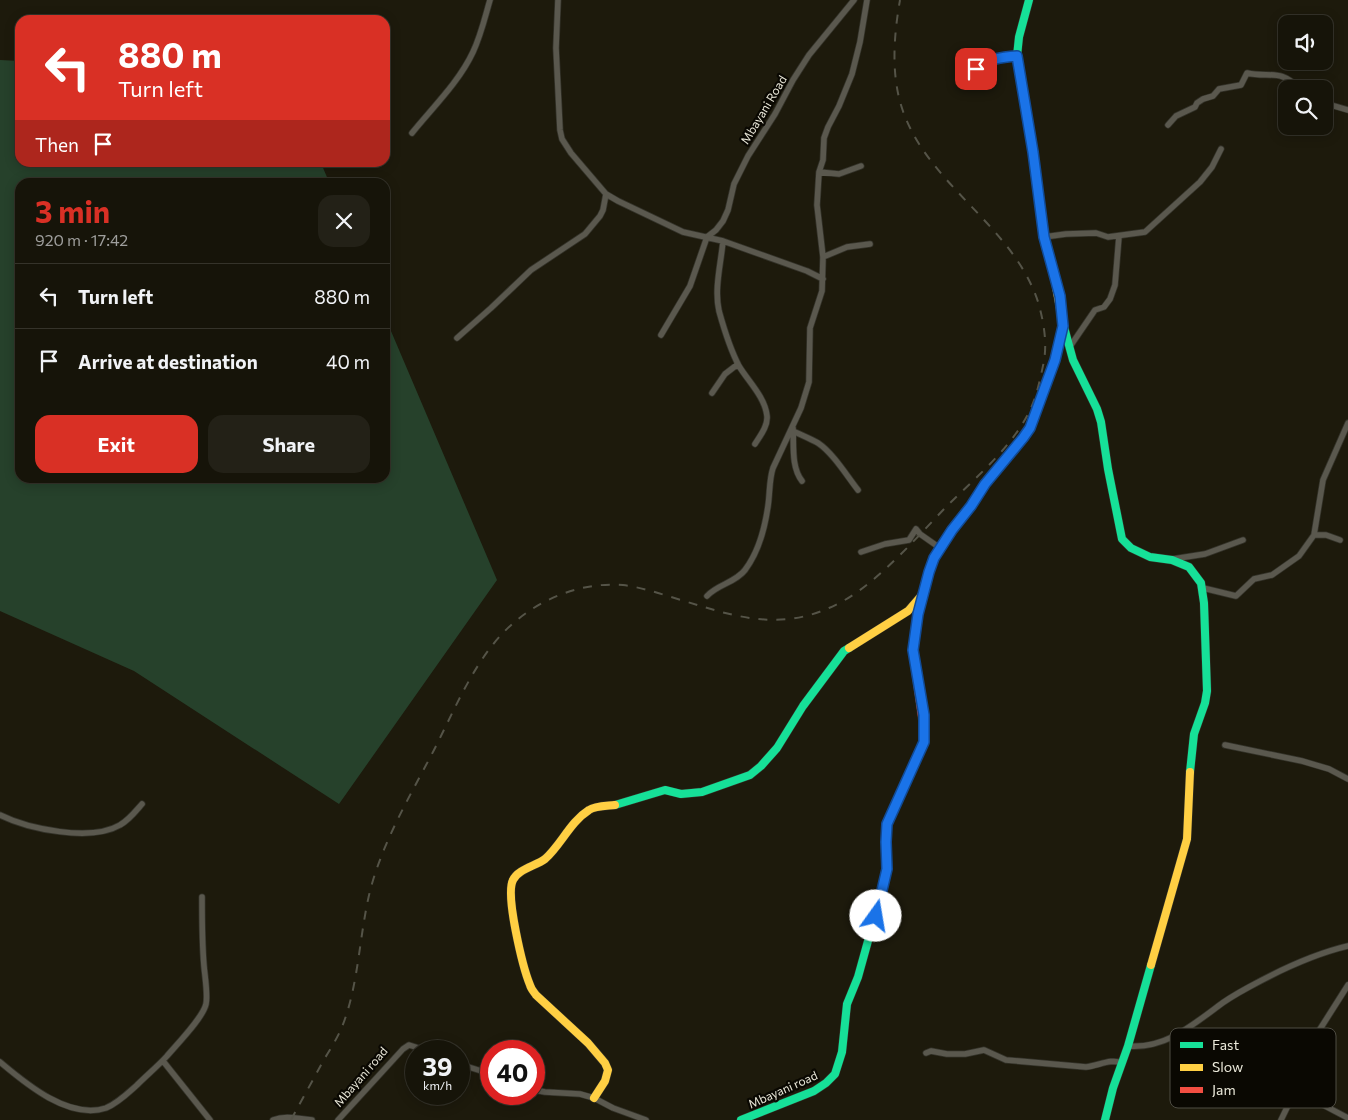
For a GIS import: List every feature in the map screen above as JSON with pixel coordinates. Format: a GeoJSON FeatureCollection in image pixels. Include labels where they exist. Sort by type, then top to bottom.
{"type":"FeatureCollection","features":[{"type":"Feature","properties":{"kind":"street"},"geometry":{"type":"LineString","coordinates":[[412,132],[451,87],[472,54],[479,38],[490,0]]}},
{"type":"Feature","properties":{"kind":"street"},"geometry":{"type":"LineString","coordinates":[[558,0],[556,54],[559,124],[562,139],[571,153],[606,194],[683,232],[723,241],[807,271],[823,279]]}},
{"type":"Feature","properties":{"kind":"street","name":"Mbayani Road"},"geometry":{"type":"LineString","coordinates":[[707,237],[723,221],[728,210],[737,176],[793,80],[809,55],[854,0]]}},
{"type":"Feature","properties":{"kind":"street"},"geometry":{"type":"LineString","coordinates":[[707,596],[717,587],[741,574],[754,553],[768,509],[770,477],[802,408],[809,382],[810,328],[822,296],[823,257],[817,205],[824,138],[852,74],[867,0]]}},
{"type":"Feature","properties":{"kind":"street","name":"Mbayani road"},"geometry":{"type":"LineString","coordinates":[[741,1120],[821,1087],[835,1074],[841,1058],[847,1004],[858,977],[886,876],[887,824],[924,742],[924,715],[913,650],[918,614],[934,558],[985,484],[1030,428],[1055,360],[1063,326],[1061,303],[1044,237],[1033,152],[1017,56],[1029,0]]}},
{"type":"Feature","properties":{"kind":"street"},"geometry":{"type":"LineString","coordinates":[[976,69],[990,61],[1017,56]]}},
{"type":"Feature","properties":{"kind":"street"},"geometry":{"type":"LineString","coordinates":[[1168,126],[1176,116],[1213,96],[1219,89],[1241,85],[1247,73],[1257,76],[1278,74],[1288,80]]}},
{"type":"Feature","properties":{"kind":"street"},"geometry":{"type":"LineString","coordinates":[[1333,106],[1348,110]]}},
{"type":"Feature","properties":{"kind":"street"},"geometry":{"type":"LineString","coordinates":[[1044,237],[1096,233],[1119,236],[1144,232],[1200,182],[1212,167],[1221,149]]}},
{"type":"Feature","properties":{"kind":"street"},"geometry":{"type":"LineString","coordinates":[[819,172],[838,174],[861,166]]}},
{"type":"Feature","properties":{"kind":"street"},"geometry":{"type":"LineString","coordinates":[[457,338],[531,270],[585,234],[600,216],[606,194]]}},
{"type":"Feature","properties":{"kind":"street"},"geometry":{"type":"LineString","coordinates":[[1070,348],[1095,310],[1104,307],[1110,299],[1115,285],[1119,236]]}},
{"type":"Feature","properties":{"kind":"street"},"geometry":{"type":"LineString","coordinates":[[661,334],[690,286],[707,237]]}},
{"type":"Feature","properties":{"kind":"street"},"geometry":{"type":"LineString","coordinates":[[723,241],[718,304],[728,339],[738,364],[759,396],[767,415],[767,422],[755,444]]}},
{"type":"Feature","properties":{"kind":"street"},"geometry":{"type":"LineString","coordinates":[[823,257],[847,247],[870,244]]}},
{"type":"Feature","properties":{"kind":"street"},"geometry":{"type":"LineString","coordinates":[[1063,326],[1072,360],[1097,409],[1101,422],[1122,539],[1131,548],[1150,557],[1163,560],[1205,554],[1243,540]]}},
{"type":"Feature","properties":{"kind":"street"},"geometry":{"type":"LineString","coordinates":[[712,393],[725,374],[738,364]]}},
{"type":"Feature","properties":{"kind":"street"},"geometry":{"type":"LineString","coordinates":[[1203,588],[1234,596],[1238,595],[1254,579],[1272,575],[1299,556],[1314,535],[1323,480],[1348,423]]}},
{"type":"Feature","properties":{"kind":"street"},"geometry":{"type":"LineString","coordinates":[[793,428],[796,469],[798,477],[802,481]]}},
{"type":"Feature","properties":{"kind":"street"},"geometry":{"type":"LineString","coordinates":[[793,428],[826,450],[858,490]]}},
{"type":"Feature","properties":{"kind":"street"},"geometry":{"type":"LineString","coordinates":[[861,552],[886,544],[909,540],[916,529],[940,548]]}},
{"type":"Feature","properties":{"kind":"street"},"geometry":{"type":"LineString","coordinates":[[1314,535],[1326,535],[1340,540]]}},
{"type":"Feature","properties":{"kind":"street"},"geometry":{"type":"LineString","coordinates":[[1106,1120],[1112,1088],[1128,1046],[1170,896],[1184,854],[1188,781],[1194,734],[1207,692],[1203,588],[1192,570],[1185,564],[1172,560]]}},
{"type":"Feature","properties":{"kind":"street"},"geometry":{"type":"LineString","coordinates":[[594,1098],[606,1079],[608,1070],[606,1065],[584,1040],[536,995],[530,986],[513,916],[512,881],[517,874],[541,862],[548,856],[573,824],[590,809],[617,806],[665,790],[681,794],[702,792],[750,775],[762,766],[776,748],[808,699],[844,651],[857,641],[908,611],[924,593]]}},
{"type":"Feature","properties":{"kind":"street"},"geometry":{"type":"LineString","coordinates":[[1225,745],[1302,761],[1348,779]]}},
{"type":"Feature","properties":{"kind":"street"},"geometry":{"type":"LineString","coordinates":[[0,815],[12,821],[60,831],[95,832],[118,826],[127,820],[142,804]]}},
{"type":"Feature","properties":{"kind":"street"},"geometry":{"type":"LineString","coordinates":[[0,1062],[45,1098],[76,1111],[90,1112],[107,1108],[118,1100],[163,1061],[206,1005],[202,942],[202,897]]}},
{"type":"Feature","properties":{"kind":"street"},"geometry":{"type":"LineString","coordinates":[[1188,1028],[1226,1000],[1250,986],[1318,955],[1348,946]]}},
{"type":"Feature","properties":{"kind":"street"},"geometry":{"type":"LineString","coordinates":[[1321,1028],[1348,985]]}},
{"type":"Feature","properties":{"kind":"street"},"geometry":{"type":"LineString","coordinates":[[1128,1046],[1146,1045],[1170,1040]]}},
{"type":"Feature","properties":{"kind":"street","name":"Mbayani road"},"geometry":{"type":"LineString","coordinates":[[338,1120],[405,1047]]}},
{"type":"Feature","properties":{"kind":"street"},"geometry":{"type":"LineString","coordinates":[[926,1053],[931,1051],[947,1054],[965,1054],[984,1050],[1006,1060],[1086,1067],[1098,1066],[1114,1060],[1122,1063]]}},
{"type":"Feature","properties":{"kind":"street"},"geometry":{"type":"LineString","coordinates":[[163,1061],[210,1120]]}},
{"type":"Feature","properties":{"kind":"street"},"geometry":{"type":"LineString","coordinates":[[545,1092],[580,1094],[646,1120]]}},
{"type":"Feature","properties":{"kind":"street"},"geometry":{"type":"LineString","coordinates":[[1281,1120],[1287,1108]]}},
{"type":"Feature","properties":{"kind":"street"},"geometry":{"type":"LineString","coordinates":[[1329,1108],[1348,1118]]}},
{"type":"Feature","properties":{"kind":"street"},"geometry":{"type":"LineString","coordinates":[[275,1120],[285,1116],[291,1119],[312,1120]]}},
{"type":"Feature","properties":{"kind":"green space"},"geometry":{"type":"Polygon","coordinates":[[[0,60],[15,61],[15,167],[323,167],[327,178],[15,178],[15,483],[390,483],[390,329],[497,580],[339,804],[134,671],[0,611],[0,60]]]}},
{"type":"Feature","properties":{"kind":"railway"},"geometry":{"type":"LineString","coordinates":[[291,1120],[342,1027],[348,1011],[366,908],[375,872],[382,854],[469,680],[479,663],[503,633],[528,611],[540,604],[567,592],[594,586],[623,585],[641,588],[730,614],[769,620],[788,619],[829,608],[861,589],[891,564],[1000,453],[1027,416],[1037,390],[1045,354],[1044,333],[1039,305],[1027,277],[1011,251],[929,159],[913,133],[901,105],[896,79],[895,39],[900,0]]}},
{"type":"Feature","properties":{"kind":"traffic: fast"},"geometry":{"type":"LineString","coordinates":[[1029,0],[1019,37],[1017,56],[1033,152],[1044,237],[1055,281]]}},
{"type":"Feature","properties":{"kind":"traffic: fast"},"geometry":{"type":"LineString","coordinates":[[1064,327],[1073,360],[1097,409],[1101,422],[1122,539],[1131,548],[1150,557],[1172,560],[1189,567],[1201,583],[1204,603],[1207,691],[1205,703],[1194,734],[1190,772]]}},
{"type":"Feature","properties":{"kind":"traffic: fast"},"geometry":{"type":"LineString","coordinates":[[615,805],[665,790],[681,794],[702,792],[750,775],[777,748],[803,706],[844,651],[849,648]]}},
{"type":"Feature","properties":{"kind":"traffic: fast"},"geometry":{"type":"LineString","coordinates":[[741,1120],[814,1091],[835,1074],[842,1052],[847,1004],[858,977],[886,876],[887,824],[924,742],[923,724]]}},
{"type":"Feature","properties":{"kind":"traffic: fast"},"geometry":{"type":"LineString","coordinates":[[1105,1120],[1151,965]]}},
{"type":"Feature","properties":{"kind":"traffic: slow"},"geometry":{"type":"LineString","coordinates":[[968,509],[985,484],[1030,428],[1055,360],[1063,325],[1055,281]]}},
{"type":"Feature","properties":{"kind":"traffic: slow"},"geometry":{"type":"LineString","coordinates":[[849,648],[908,611],[921,596]]}},
{"type":"Feature","properties":{"kind":"traffic: slow"},"geometry":{"type":"LineString","coordinates":[[1151,965],[1187,839],[1190,772]]}},
{"type":"Feature","properties":{"kind":"traffic: slow"},"geometry":{"type":"LineString","coordinates":[[594,1098],[605,1081],[608,1070],[605,1063],[588,1043],[536,995],[531,988],[523,964],[516,932],[511,888],[515,876],[545,859],[582,815],[594,808],[615,805]]}},
{"type":"Feature","properties":{"kind":"traffic: jam"},"geometry":{"type":"LineString","coordinates":[[923,724],[914,661],[914,637],[918,613],[934,558],[968,509]]}},
{"type":"Feature","properties":{"kind":"route"},"geometry":{"type":"LineString","coordinates":[[876,916],[887,869],[887,824],[924,742],[924,715],[913,650],[918,614],[929,572],[934,558],[952,530],[985,484],[1030,428],[1043,390],[1050,376],[1063,326],[1060,296],[1044,237],[1028,117],[1019,78],[1017,56],[985,62],[976,69]]}}]}
